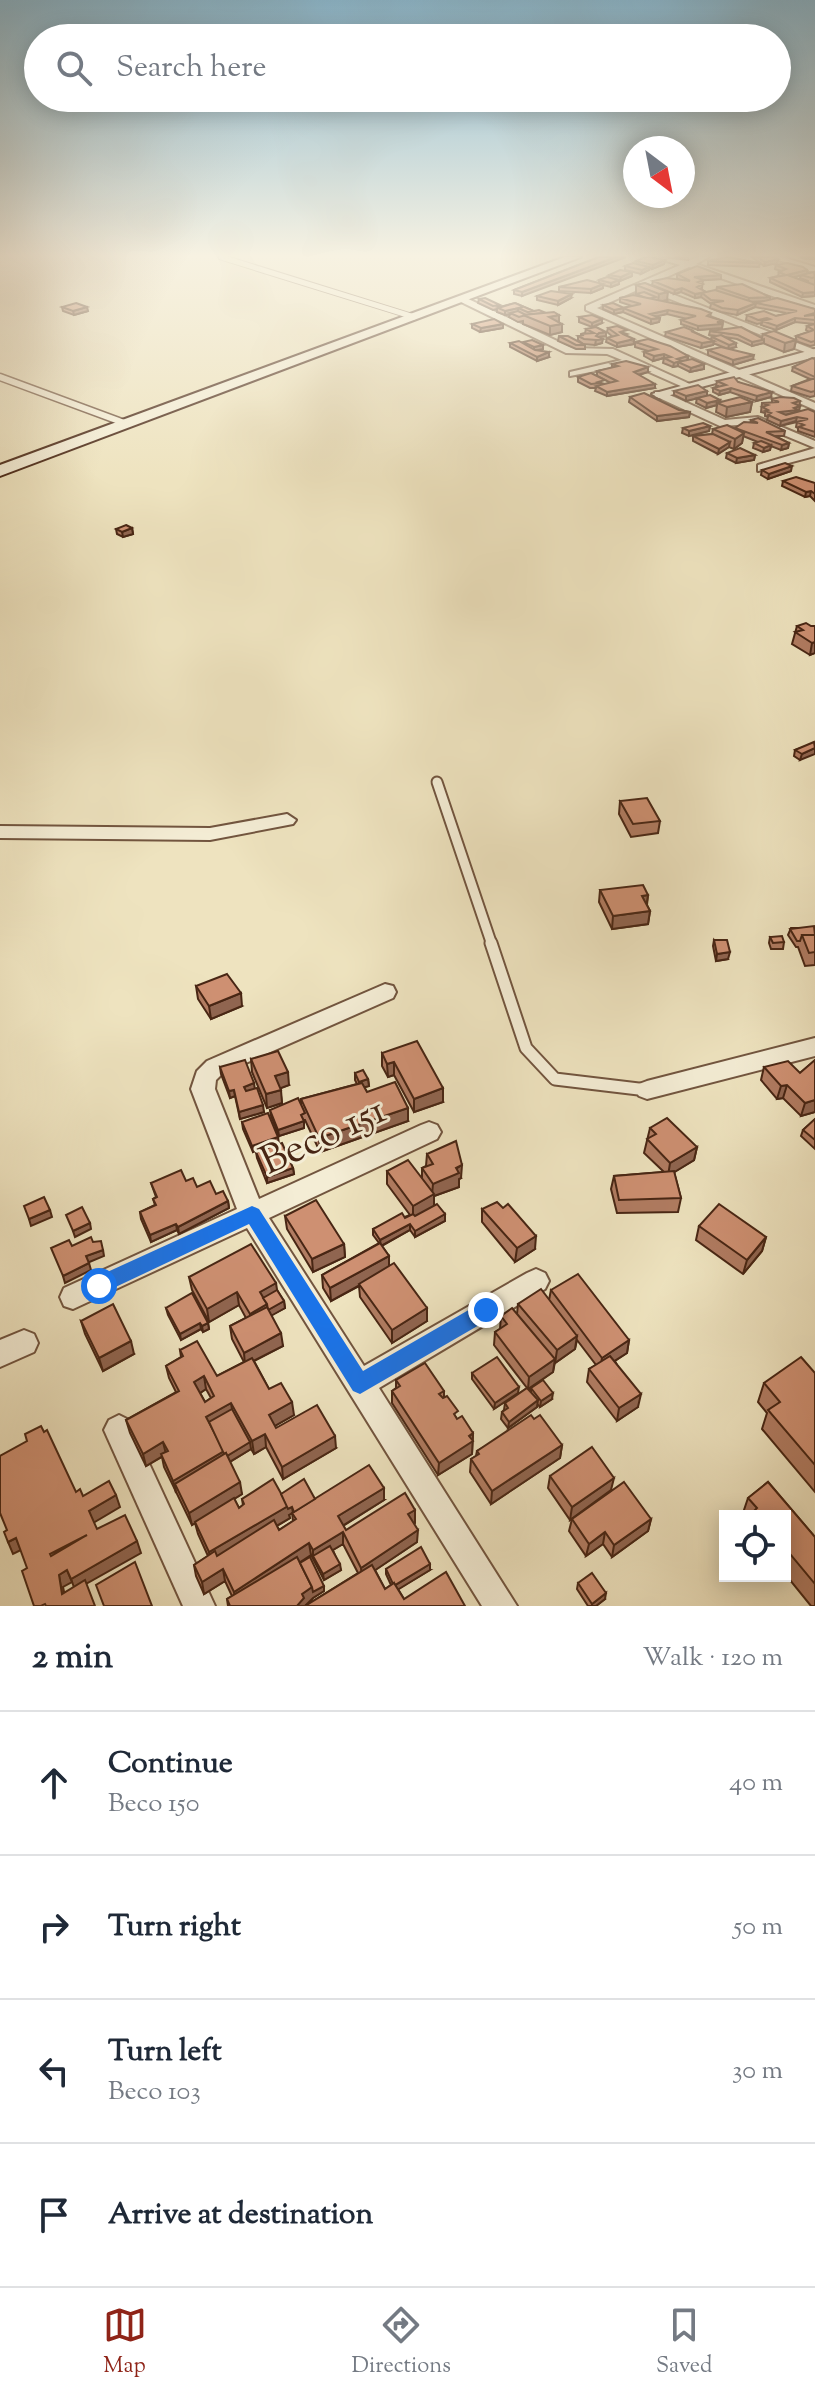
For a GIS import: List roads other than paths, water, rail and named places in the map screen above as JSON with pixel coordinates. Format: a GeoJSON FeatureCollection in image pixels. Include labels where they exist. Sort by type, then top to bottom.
{"type":"FeatureCollection","features":[{"type":"Feature","properties":{"kind":"street"},"geometry":{"type":"LineString","coordinates":[[0,471],[374,332]]}},
{"type":"Feature","properties":{"kind":"street"},"geometry":{"type":"LineString","coordinates":[[530,332],[570,351],[609,351],[687,385]]}},
{"type":"Feature","properties":{"kind":"street"},"geometry":{"type":"LineString","coordinates":[[643,332],[815,407]]}},
{"type":"Feature","properties":{"kind":"street"},"geometry":{"type":"LineString","coordinates":[[761,332],[815,353]]}},
{"type":"Feature","properties":{"kind":"street"},"geometry":{"type":"LineString","coordinates":[[659,394],[815,353]]}},
{"type":"Feature","properties":{"kind":"street"},"geometry":{"type":"LineString","coordinates":[[574,374],[633,361]]}},
{"type":"Feature","properties":{"kind":"street"},"geometry":{"type":"LineString","coordinates":[[659,394],[718,423],[731,425],[758,420],[815,445]]}},
{"type":"Feature","properties":{"kind":"street"},"geometry":{"type":"LineString","coordinates":[[762,468],[815,452]]}},
{"type":"Feature","properties":{"kind":"street"},"geometry":{"type":"LineString","coordinates":[[792,459],[815,470]]}},
{"type":"Feature","properties":{"kind":"street"},"geometry":{"type":"LineString","coordinates":[[0,832],[210,834],[287,820]]}},
{"type":"Feature","properties":{"kind":"street"},"geometry":{"type":"LineString","coordinates":[[385,992],[215,1067],[205,1077],[203,1089],[252,1214],[501,1606]]}},
{"type":"Feature","properties":{"kind":"street"},"geometry":{"type":"LineString","coordinates":[[647,1090],[815,1047]]}},
{"type":"Feature","properties":{"kind":"street","name":"Beco 151"},"geometry":{"type":"LineString","coordinates":[[73,1297],[429,1132]]}},
{"type":"Feature","properties":{"kind":"street"},"geometry":{"type":"LineString","coordinates":[[360,1384],[536,1281]]}},
{"type":"Feature","properties":{"kind":"street"},"geometry":{"type":"LineString","coordinates":[[119,1430],[199,1606]]}},
{"type":"Feature","properties":{"kind":"lane"},"geometry":{"type":"LineString","coordinates":[[0,377],[127,424]]}},
{"type":"Feature","properties":{"kind":"lane"},"geometry":{"type":"LineString","coordinates":[[437,782],[526,1048],[555,1079],[647,1090]]}}]}
